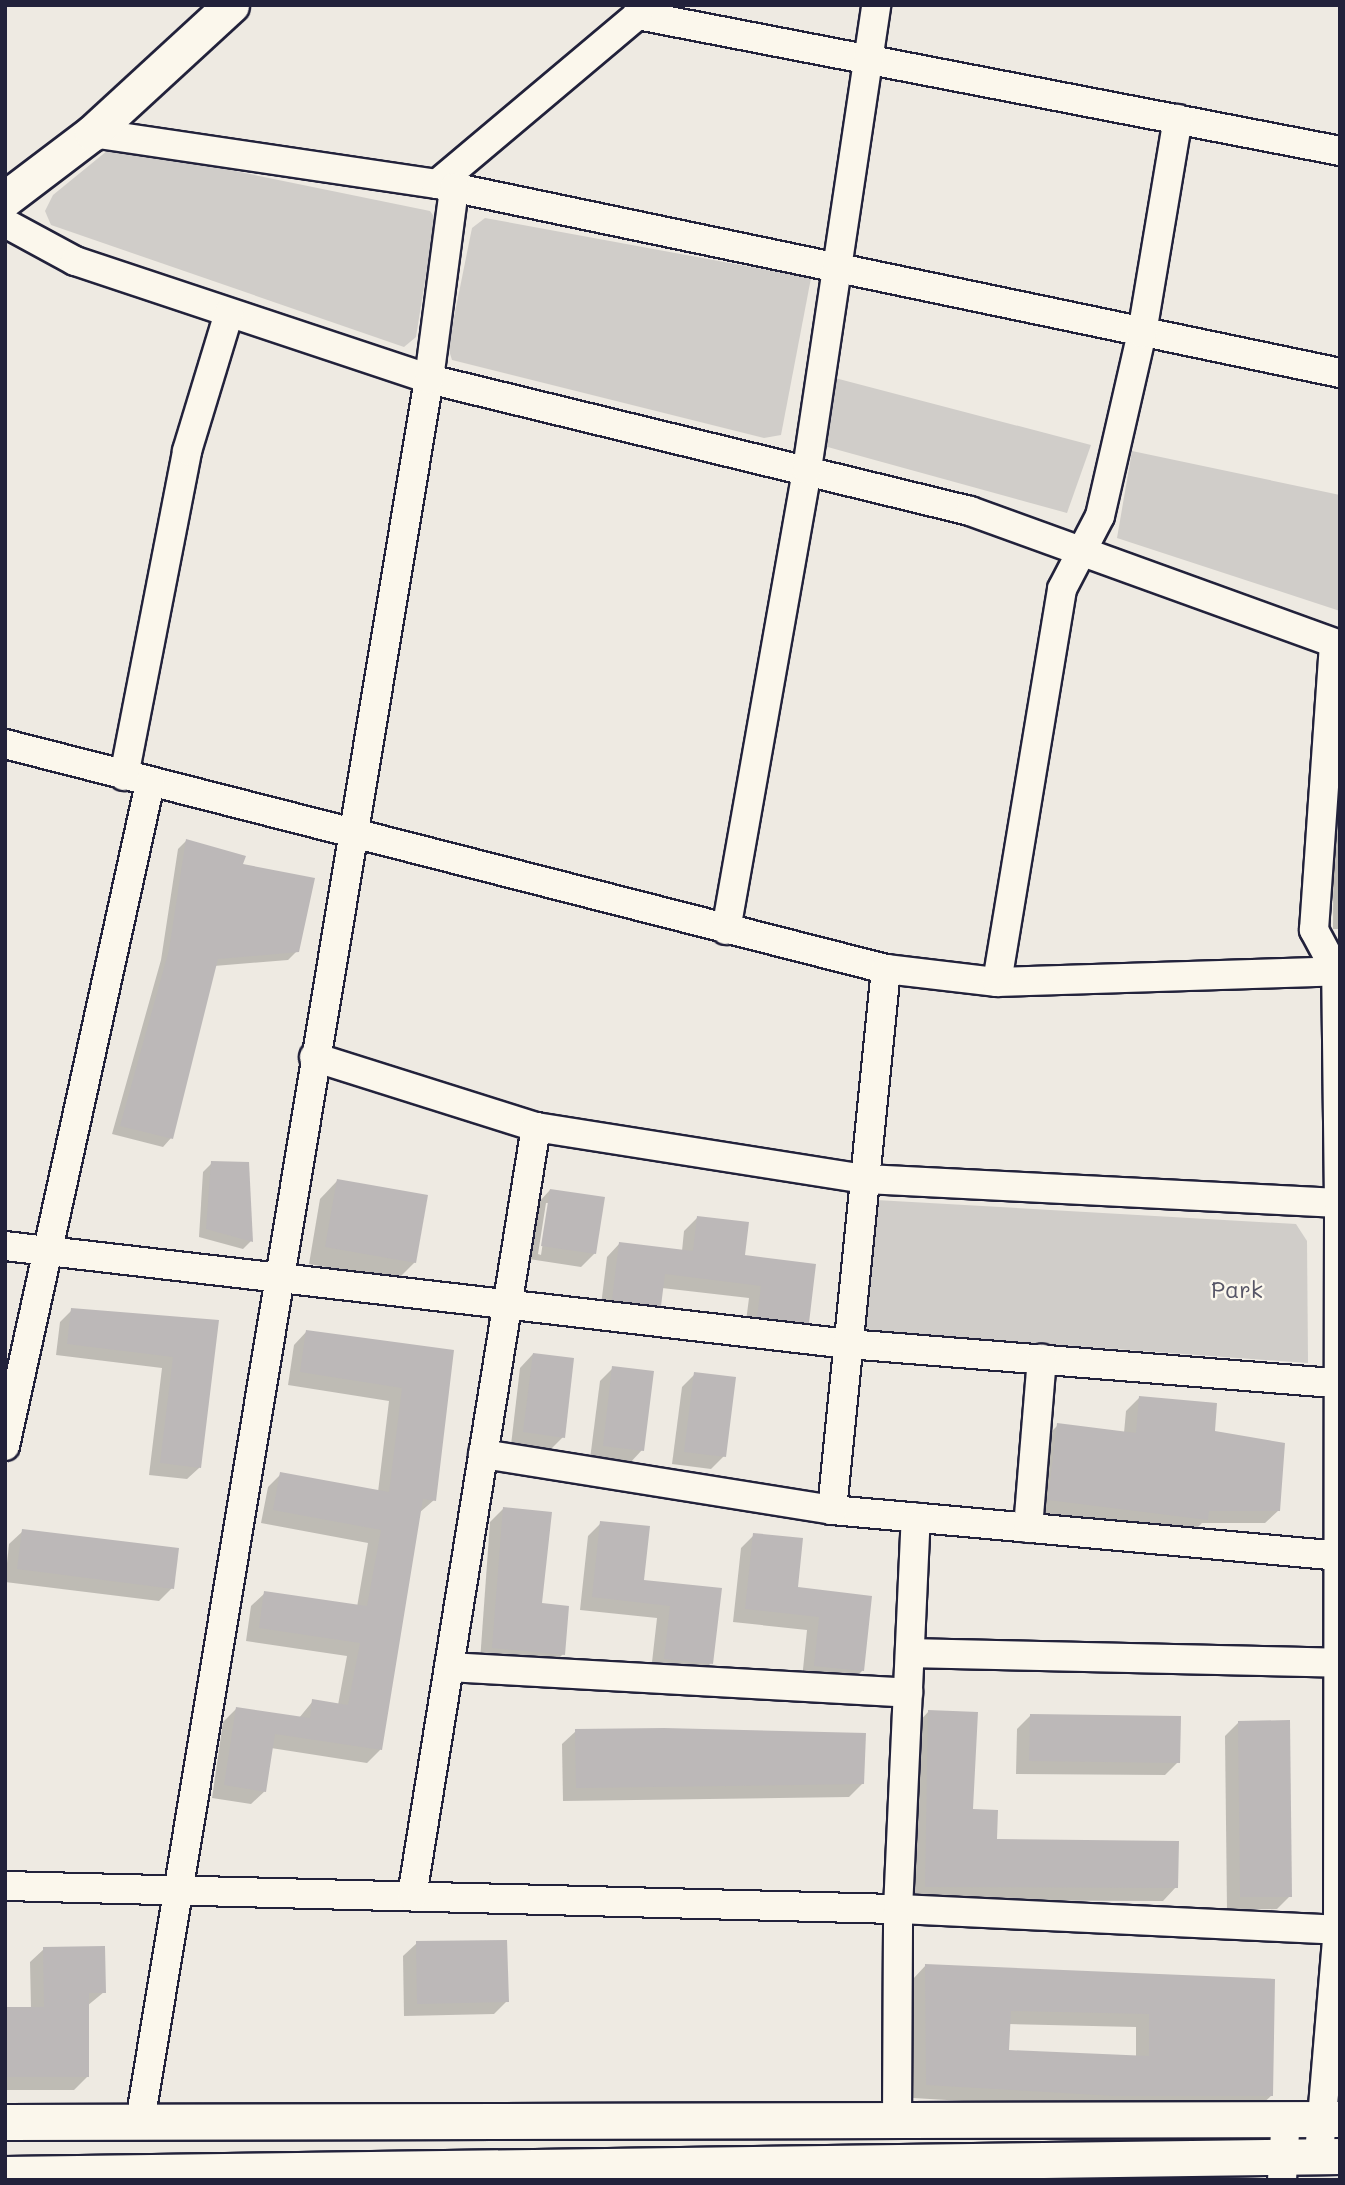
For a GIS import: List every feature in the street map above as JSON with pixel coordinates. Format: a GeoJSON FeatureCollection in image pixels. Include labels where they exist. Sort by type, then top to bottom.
{"type":"FeatureCollection","features":[{"type":"Feature","properties":{"kind":"main road"},"geometry":{"type":"LineString","coordinates":[[5,199],[92,133],[230,5]]}},
{"type":"Feature","properties":{"kind":"main road"},"geometry":{"type":"LineString","coordinates":[[5,2122],[1286,2117],[1331,2119]]}},
{"type":"Feature","properties":{"kind":"main road"},"geometry":{"type":"LineString","coordinates":[[5,2174],[140,2177],[1282,2166],[1329,2155]]}},
{"type":"Feature","properties":{"kind":"street"},"geometry":{"type":"LineString","coordinates":[[726,930],[807,469],[834,271],[876,5]]}},
{"type":"Feature","properties":{"kind":"street"},"geometry":{"type":"LineString","coordinates":[[140,2122],[276,1277],[429,379],[445,186],[638,10],[867,60],[1340,151]]}},
{"type":"Feature","properties":{"kind":"street"},"geometry":{"type":"LineString","coordinates":[[997,982],[1062,589],[1100,516],[1142,333],[1178,120]]}},
{"type":"Feature","properties":{"kind":"street"},"geometry":{"type":"LineString","coordinates":[[92,133],[445,186],[834,271],[1340,373]]}},
{"type":"Feature","properties":{"kind":"street"},"geometry":{"type":"LineString","coordinates":[[5,223],[75,261],[429,379],[970,510],[1337,645],[1314,930],[1338,971],[1339,1930],[1329,2155]]}},
{"type":"Feature","properties":{"kind":"street"},"geometry":{"type":"LineString","coordinates":[[5,1446],[137,779],[185,464],[229,313]]}},
{"type":"Feature","properties":{"kind":"street"},"geometry":{"type":"LineString","coordinates":[[5,744],[352,837],[886,969],[997,982],[1338,971]]}},
{"type":"Feature","properties":{"kind":"street"},"geometry":{"type":"LineString","coordinates":[[832,1510],[886,969]]}},
{"type":"Feature","properties":{"kind":"street"},"geometry":{"type":"LineString","coordinates":[[314,1057],[536,1127],[865,1179],[1339,1203]]}},
{"type":"Feature","properties":{"kind":"street"},"geometry":{"type":"LineString","coordinates":[[412,1896],[536,1127]]}},
{"type":"Feature","properties":{"kind":"street"},"geometry":{"type":"LineString","coordinates":[[5,1246],[848,1344],[1337,1382]]}},
{"type":"Feature","properties":{"kind":"street"},"geometry":{"type":"LineString","coordinates":[[1028,1528],[1042,1359]]}},
{"type":"Feature","properties":{"kind":"street"},"geometry":{"type":"LineString","coordinates":[[483,1454],[832,1510],[1338,1555]]}},
{"type":"Feature","properties":{"kind":"street"},"geometry":{"type":"LineString","coordinates":[[897,2119],[898,1909],[916,1517]]}},
{"type":"Feature","properties":{"kind":"street"},"geometry":{"type":"LineString","coordinates":[[910,1653],[1337,1663]]}},
{"type":"Feature","properties":{"kind":"street"},"geometry":{"type":"LineString","coordinates":[[449,1667],[908,1693]]}},
{"type":"Feature","properties":{"kind":"street"},"geometry":{"type":"LineString","coordinates":[[5,1886],[898,1909],[1339,1930]]}},
{"type":"Feature","properties":{"kind":"street"},"geometry":{"type":"LineString","coordinates":[[1282,2166],[1286,2117]]}},
{"type":"Feature","properties":{"kind":"green space"},"geometry":{"type":"Polygon","coordinates":[[[113,146],[430,211],[435,218],[416,337],[404,347],[51,225],[45,211],[53,195],[113,146]]]}},
{"type":"Feature","properties":{"kind":"green space"},"geometry":{"type":"Polygon","coordinates":[[[485,218],[811,278],[781,435],[764,438],[452,360],[448,347],[472,228],[485,218]]]}},
{"type":"Feature","properties":{"kind":"green space"},"geometry":{"type":"Polygon","coordinates":[[[835,378],[1091,445],[1067,513],[824,446],[835,378]]]}},
{"type":"Feature","properties":{"kind":"green space"},"geometry":{"type":"Polygon","coordinates":[[[1132,451],[1340,495],[1340,611],[1117,538],[1132,451]]]}},
{"type":"Feature","properties":{"kind":"green space","name":"Park"},"geometry":{"type":"Polygon","coordinates":[[[876,1200],[1296,1224],[1307,1241],[1308,1363],[866,1331],[876,1200]]]}},
{"type":"Feature","properties":{"kind":"building"},"geometry":{"type":"Polygon","coordinates":[[[186,839],[246,856],[243,864],[315,878],[299,952],[218,959],[173,1139],[120,1126],[169,950],[186,839]]]}},
{"type":"Feature","properties":{"kind":"building"},"geometry":{"type":"Polygon","coordinates":[[[211,1161],[249,1162],[253,1242],[206,1229],[211,1161]]]}},
{"type":"Feature","properties":{"kind":"building"},"geometry":{"type":"Polygon","coordinates":[[[337,1179],[428,1195],[416,1263],[325,1247],[337,1179]]]}},
{"type":"Feature","properties":{"kind":"building"},"geometry":{"type":"Polygon","coordinates":[[[550,1189],[605,1197],[596,1254],[541,1246],[550,1189]]]}},
{"type":"Feature","properties":{"kind":"building"},"geometry":{"type":"Polygon","coordinates":[[[697,1216],[749,1222],[745,1255],[816,1264],[809,1323],[757,1317],[761,1286],[665,1274],[661,1306],[612,1300],[619,1242],[693,1251],[697,1216]]]}},
{"type":"Feature","properties":{"kind":"building"},"geometry":{"type":"Polygon","coordinates":[[[71,1308],[219,1320],[201,1468],[160,1463],[173,1357],[67,1344],[71,1308]]]}},
{"type":"Feature","properties":{"kind":"building"},"geometry":{"type":"Polygon","coordinates":[[[306,1330],[454,1350],[436,1501],[423,1499],[382,1750],[275,1734],[266,1792],[224,1785],[236,1707],[310,1718],[312,1699],[348,1705],[360,1643],[259,1628],[264,1591],[367,1606],[381,1530],[273,1510],[280,1472],[389,1492],[402,1388],[300,1372],[306,1330]]]}},
{"type":"Feature","properties":{"kind":"building"},"geometry":{"type":"Polygon","coordinates":[[[533,1353],[574,1358],[565,1438],[523,1432],[533,1353]]]}},
{"type":"Feature","properties":{"kind":"building"},"geometry":{"type":"Polygon","coordinates":[[[612,1366],[654,1371],[644,1451],[603,1446],[612,1366]]]}},
{"type":"Feature","properties":{"kind":"building"},"geometry":{"type":"Polygon","coordinates":[[[694,1372],[736,1377],[726,1457],[684,1452],[694,1372]]]}},
{"type":"Feature","properties":{"kind":"building"},"geometry":{"type":"Polygon","coordinates":[[[1139,1396],[1217,1403],[1215,1431],[1285,1443],[1280,1511],[1209,1511],[1208,1520],[1048,1500],[1057,1423],[1136,1433],[1139,1396]]]}},
{"type":"Feature","properties":{"kind":"building"},"geometry":{"type":"Polygon","coordinates":[[[503,1507],[552,1512],[542,1603],[569,1606],[565,1655],[492,1648],[503,1507]]]}},
{"type":"Feature","properties":{"kind":"building"},"geometry":{"type":"Polygon","coordinates":[[[600,1521],[650,1526],[644,1580],[722,1588],[713,1664],[664,1659],[670,1606],[592,1597],[600,1521]]]}},
{"type":"Feature","properties":{"kind":"building"},"geometry":{"type":"Polygon","coordinates":[[[22,1529],[179,1548],[174,1589],[17,1569],[22,1529]]]}},
{"type":"Feature","properties":{"kind":"building"},"geometry":{"type":"Polygon","coordinates":[[[753,1533],[803,1538],[798,1587],[872,1596],[864,1671],[814,1666],[819,1617],[745,1609],[753,1533]]]}},
{"type":"Feature","properties":{"kind":"building"},"geometry":{"type":"Polygon","coordinates":[[[928,1710],[978,1712],[973,1809],[998,1810],[997,1839],[1179,1841],[1178,1888],[925,1887],[928,1710]]]}},
{"type":"Feature","properties":{"kind":"building"},"geometry":{"type":"Polygon","coordinates":[[[1030,1714],[1181,1716],[1180,1763],[1029,1761],[1030,1714]]]}},
{"type":"Feature","properties":{"kind":"building"},"geometry":{"type":"Polygon","coordinates":[[[1290,1720],[1292,1897],[1240,1897],[1238,1721],[1290,1720]]]}},
{"type":"Feature","properties":{"kind":"building"},"geometry":{"type":"Polygon","coordinates":[[[664,1728],[866,1733],[864,1784],[576,1788],[575,1729],[664,1728]]]}},
{"type":"Feature","properties":{"kind":"building"},"geometry":{"type":"Polygon","coordinates":[[[507,1940],[509,2002],[417,2004],[416,1941],[507,1940]]]}},
{"type":"Feature","properties":{"kind":"building"},"geometry":{"type":"Polygon","coordinates":[[[105,1946],[106,1993],[89,1993],[89,2077],[5,2077],[5,2007],[44,2007],[43,1947],[105,1946]]]}},
{"type":"Feature","properties":{"kind":"building"},"geometry":{"type":"Polygon","coordinates":[[[925,1964],[1275,1979],[1273,2096],[1115,2096],[926,2085],[925,1964]],[[1011,2011],[1009,2050],[1149,2056],[1149,2014],[1011,2011]]]}}]}
